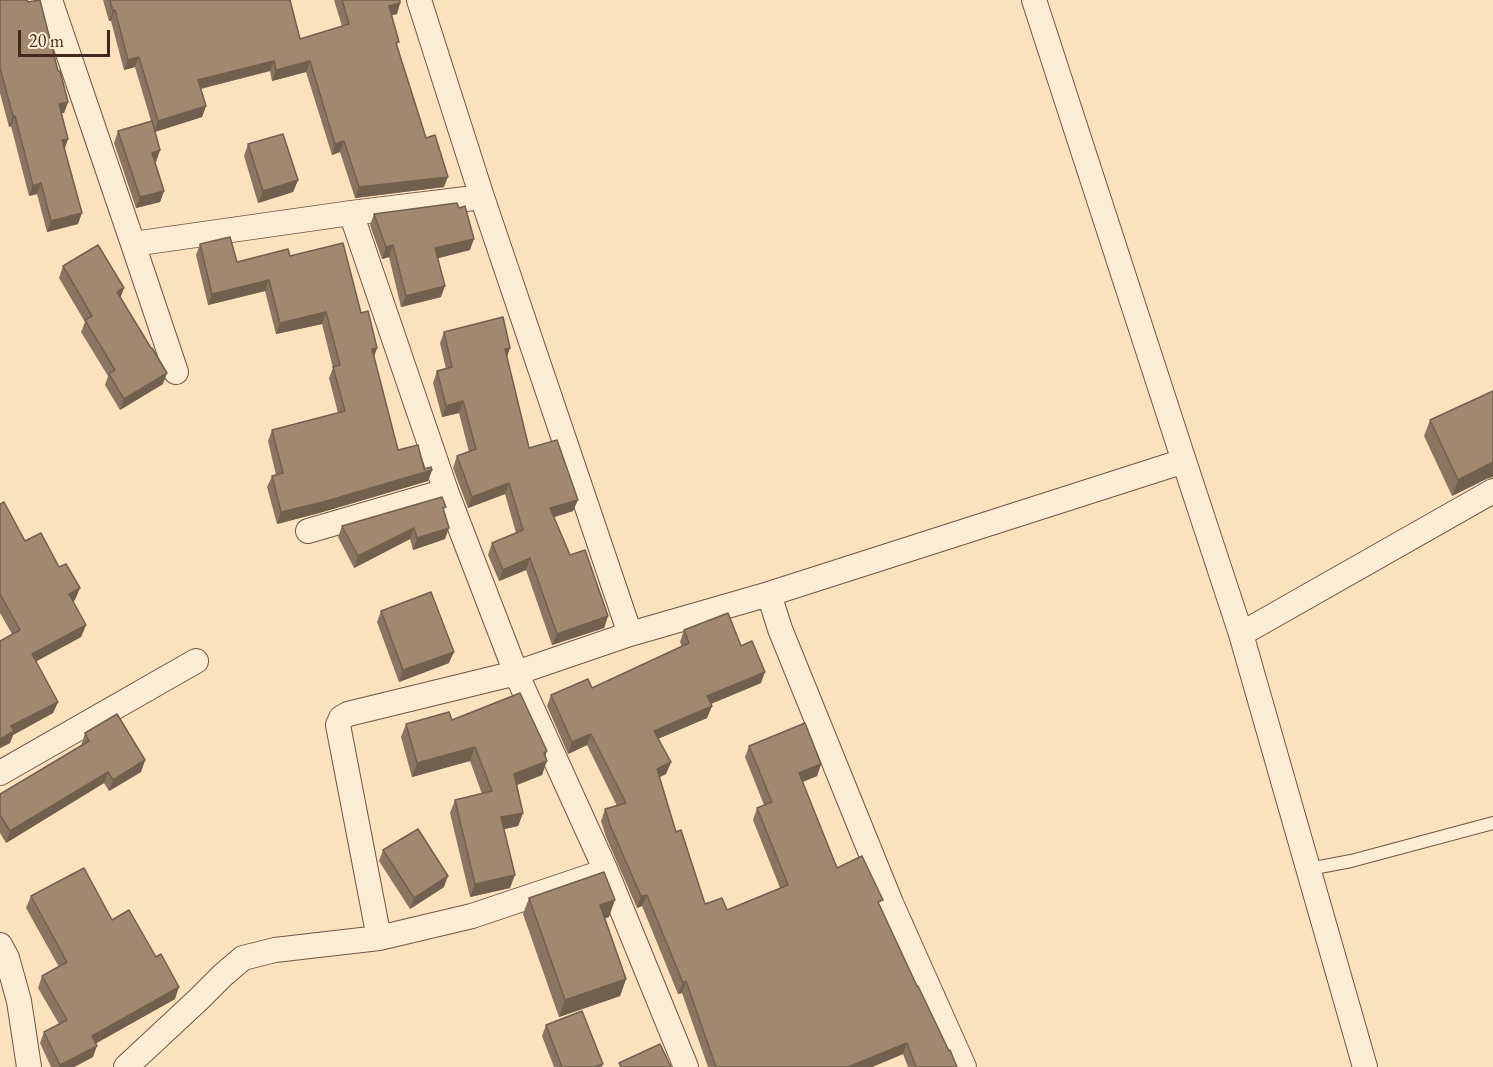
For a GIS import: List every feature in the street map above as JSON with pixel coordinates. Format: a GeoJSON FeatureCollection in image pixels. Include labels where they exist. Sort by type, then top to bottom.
{"type":"FeatureCollection","features":[{"type":"Feature","properties":{"kind":"street"},"geometry":{"type":"LineString","coordinates":[[50,0],[176,372]]}},
{"type":"Feature","properties":{"kind":"street"},"geometry":{"type":"LineString","coordinates":[[419,0],[482,197],[630,634]]}},
{"type":"Feature","properties":{"kind":"street"},"geometry":{"type":"LineString","coordinates":[[1034,0],[1242,634],[1365,1067]]}},
{"type":"Feature","properties":{"kind":"street"},"geometry":{"type":"LineString","coordinates":[[133,244],[482,197]]}},
{"type":"Feature","properties":{"kind":"street"},"geometry":{"type":"LineString","coordinates":[[351,213],[446,491],[516,673],[606,871],[686,1067]]}},
{"type":"Feature","properties":{"kind":"street"},"geometry":{"type":"LineString","coordinates":[[379,938],[338,725],[341,718],[348,714],[516,673],[630,634],[769,594],[1184,461]]}},
{"type":"Feature","properties":{"kind":"street"},"geometry":{"type":"LineString","coordinates":[[308,531],[446,491]]}},
{"type":"Feature","properties":{"kind":"street"},"geometry":{"type":"LineString","coordinates":[[1242,634],[1493,491]]}},
{"type":"Feature","properties":{"kind":"street"},"geometry":{"type":"LineString","coordinates":[[769,594],[780,629],[891,903],[964,1067]]}},
{"type":"Feature","properties":{"kind":"street"},"geometry":{"type":"LineString","coordinates":[[0,773],[196,662]]}},
{"type":"Feature","properties":{"kind":"street"},"geometry":{"type":"LineString","coordinates":[[126,1067],[243,958],[275,950],[379,938],[472,916],[606,871]]}},
{"type":"Feature","properties":{"kind":"street"},"geometry":{"type":"LineString","coordinates":[[0,945],[7,958],[19,1001],[29,1067]]}},
{"type":"Feature","properties":{"kind":"lane"},"geometry":{"type":"LineString","coordinates":[[1309,869],[1351,861],[1493,823]]}},
{"type":"Feature","properties":{"kind":"building"},"geometry":{"type":"Polygon","coordinates":[[[0,0],[27,0],[28,2],[40,0],[68,102],[59,104],[68,139],[62,140],[82,213],[51,221],[41,183],[33,186],[0,68],[0,0]]]}},
{"type":"Feature","properties":{"kind":"building"},"geometry":{"type":"Polygon","coordinates":[[[110,0],[290,0],[300,39],[349,24],[342,0],[400,0],[400,3],[389,6],[399,42],[396,43],[426,138],[435,135],[448,177],[359,187],[344,141],[335,144],[310,61],[276,70],[274,61],[198,80],[206,106],[158,121],[139,57],[128,60],[115,10],[113,11],[110,0]]]}},
{"type":"Feature","properties":{"kind":"building"},"geometry":{"type":"Polygon","coordinates":[[[152,121],[160,150],[152,153],[164,191],[140,197],[118,131],[152,121]]]}},
{"type":"Feature","properties":{"kind":"building"},"geometry":{"type":"Polygon","coordinates":[[[283,134],[298,180],[263,191],[248,144],[283,134]]]}},
{"type":"Feature","properties":{"kind":"building"},"geometry":{"type":"Polygon","coordinates":[[[457,203],[459,208],[465,206],[474,239],[435,248],[445,286],[406,296],[393,245],[386,247],[374,214],[457,203]]]}},
{"type":"Feature","properties":{"kind":"building"},"geometry":{"type":"Polygon","coordinates":[[[230,237],[237,262],[288,249],[290,256],[343,243],[361,313],[368,311],[377,348],[372,349],[398,450],[418,445],[424,469],[431,467],[432,470],[281,512],[272,476],[283,473],[272,430],[345,411],[333,367],[340,365],[326,312],[280,323],[269,280],[212,294],[200,244],[230,237]]]}},
{"type":"Feature","properties":{"kind":"building"},"geometry":{"type":"Polygon","coordinates":[[[98,245],[124,288],[117,292],[167,373],[124,399],[109,374],[115,370],[85,320],[92,316],[63,266],[98,245]]]}},
{"type":"Feature","properties":{"kind":"building"},"geometry":{"type":"Polygon","coordinates":[[[503,317],[510,348],[505,349],[529,448],[557,440],[578,500],[550,508],[570,555],[585,550],[608,616],[557,634],[530,558],[503,570],[492,543],[523,530],[509,483],[472,497],[457,456],[476,449],[463,401],[446,406],[437,371],[452,367],[444,332],[503,317]]]}},
{"type":"Feature","properties":{"kind":"building"},"geometry":{"type":"Polygon","coordinates":[[[1493,391],[1493,462],[1458,480],[1430,420],[1493,391]]]}},
{"type":"Feature","properties":{"kind":"building"},"geometry":{"type":"Polygon","coordinates":[[[442,497],[449,528],[417,538],[414,528],[358,556],[342,526],[442,497]]]}},
{"type":"Feature","properties":{"kind":"building"},"geometry":{"type":"Polygon","coordinates":[[[4,502],[25,541],[41,533],[59,567],[66,564],[80,588],[69,594],[86,625],[32,654],[58,702],[11,726],[14,731],[0,739],[0,641],[20,630],[0,594],[0,504],[4,502]]]}},
{"type":"Feature","properties":{"kind":"building"},"geometry":{"type":"Polygon","coordinates":[[[431,592],[454,652],[403,670],[381,611],[431,592]]]}},
{"type":"Feature","properties":{"kind":"building"},"geometry":{"type":"Polygon","coordinates":[[[728,613],[741,646],[752,641],[765,672],[707,696],[712,706],[654,731],[671,762],[657,769],[676,832],[681,830],[705,904],[722,898],[727,910],[788,885],[757,808],[772,802],[749,746],[805,723],[821,764],[799,773],[837,868],[862,856],[883,900],[878,902],[957,1067],[916,1067],[907,1043],[848,1067],[716,1067],[686,981],[683,983],[647,895],[641,896],[610,825],[605,809],[626,803],[591,734],[572,742],[551,695],[588,679],[592,688],[689,643],[684,630],[728,613]]]}},
{"type":"Feature","properties":{"kind":"building"},"geometry":{"type":"Polygon","coordinates":[[[520,693],[547,751],[544,753],[547,761],[514,774],[523,813],[501,817],[515,875],[475,884],[455,800],[492,791],[475,747],[417,763],[406,724],[449,712],[452,720],[520,693]]]}},
{"type":"Feature","properties":{"kind":"building"},"geometry":{"type":"Polygon","coordinates":[[[117,714],[145,760],[113,780],[108,772],[10,831],[0,815],[0,794],[89,741],[85,733],[117,714]]]}},
{"type":"Feature","properties":{"kind":"building"},"geometry":{"type":"Polygon","coordinates":[[[418,829],[448,876],[414,898],[383,850],[418,829]]]}},
{"type":"Feature","properties":{"kind":"building"},"geometry":{"type":"Polygon","coordinates":[[[84,868],[112,920],[129,910],[156,957],[161,954],[179,987],[92,1036],[97,1046],[60,1065],[44,1032],[67,1020],[42,976],[67,962],[31,896],[84,868]]]}},
{"type":"Feature","properties":{"kind":"building"},"geometry":{"type":"Polygon","coordinates":[[[604,872],[615,900],[600,905],[626,979],[565,1000],[529,898],[604,872]]]}},
{"type":"Feature","properties":{"kind":"building"},"geometry":{"type":"Polygon","coordinates":[[[582,1011],[603,1064],[594,1067],[562,1067],[546,1025],[582,1011]]]}},
{"type":"Feature","properties":{"kind":"building"},"geometry":{"type":"Polygon","coordinates":[[[660,1044],[671,1067],[621,1067],[619,1063],[660,1044]]]}}]}
